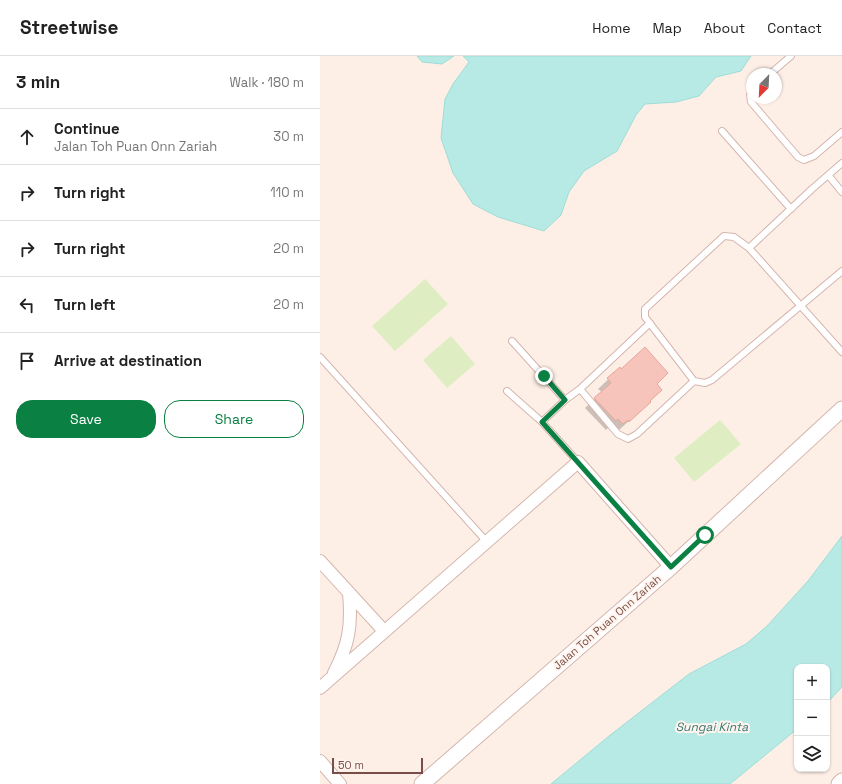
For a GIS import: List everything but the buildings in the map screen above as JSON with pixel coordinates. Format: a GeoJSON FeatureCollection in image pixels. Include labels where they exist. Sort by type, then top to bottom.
{"type":"FeatureCollection","features":[{"type":"Feature","properties":{"kind":"street","name":"Jalan Toh Puan Onn Zariah"},"geometry":{"type":"LineString","coordinates":[[422,784],[671,567],[842,409]]}},
{"type":"Feature","properties":{"kind":"street"},"geometry":{"type":"LineString","coordinates":[[320,688],[578,462],[671,567]]}},
{"type":"Feature","properties":{"kind":"street"},"geometry":{"type":"LineString","coordinates":[[320,561],[384,631]]}},
{"type":"Feature","properties":{"kind":"street"},"geometry":{"type":"LineString","coordinates":[[332,677],[340,660],[350,629],[351,616],[349,593]]}},
{"type":"Feature","properties":{"kind":"street"},"geometry":{"type":"LineString","coordinates":[[320,761],[340,784]]}},
{"type":"Feature","properties":{"kind":"street"},"geometry":{"type":"LineString","coordinates":[[839,784],[842,781]]}},
{"type":"Feature","properties":{"kind":"lane"},"geometry":{"type":"LineString","coordinates":[[777,68],[791,56]]}},
{"type":"Feature","properties":{"kind":"lane"},"geometry":{"type":"LineString","coordinates":[[753,104],[798,157],[804,160],[814,156],[842,132]]}},
{"type":"Feature","properties":{"kind":"lane"},"geometry":{"type":"LineString","coordinates":[[722,131],[791,209]]}},
{"type":"Feature","properties":{"kind":"lane"},"geometry":{"type":"LineString","coordinates":[[749,248],[842,163]]}},
{"type":"Feature","properties":{"kind":"lane"},"geometry":{"type":"LineString","coordinates":[[828,176],[842,192]]}},
{"type":"Feature","properties":{"kind":"lane"},"geometry":{"type":"LineString","coordinates":[[842,272],[802,306],[712,380],[705,383],[694,381],[645,317],[645,309],[724,236],[734,237],[749,248],[802,306],[842,352]]}},
{"type":"Feature","properties":{"kind":"lane"},"geometry":{"type":"LineString","coordinates":[[542,422],[565,400],[580,389],[650,323]]}},
{"type":"Feature","properties":{"kind":"lane"},"geometry":{"type":"LineString","coordinates":[[512,341],[565,400]]}},
{"type":"Feature","properties":{"kind":"lane"},"geometry":{"type":"LineString","coordinates":[[320,357],[487,542]]}},
{"type":"Feature","properties":{"kind":"lane"},"geometry":{"type":"LineString","coordinates":[[580,389],[618,434],[628,439],[637,434],[694,381]]}},
{"type":"Feature","properties":{"kind":"lane"},"geometry":{"type":"LineString","coordinates":[[507,391],[542,422],[578,462]]}},
{"type":"Feature","properties":{"kind":"green space"},"geometry":{"type":"Polygon","coordinates":[[[425,279],[448,304],[395,351],[372,326],[425,279]]]}},
{"type":"Feature","properties":{"kind":"green space"},"geometry":{"type":"Polygon","coordinates":[[[451,336],[475,364],[447,388],[423,360],[451,336]]]}},
{"type":"Feature","properties":{"kind":"green space"},"geometry":{"type":"Polygon","coordinates":[[[720,420],[741,444],[694,482],[674,458],[720,420]]]}},
{"type":"Feature","properties":{"kind":"water"},"geometry":{"type":"Polygon","coordinates":[[[417,56],[454,56],[442,64],[422,62],[417,56]]]}},
{"type":"Feature","properties":{"kind":"water"},"geometry":{"type":"Polygon","coordinates":[[[463,56],[751,56],[741,71],[716,77],[699,96],[676,102],[645,104],[636,115],[617,151],[584,171],[569,192],[561,215],[544,231],[498,217],[473,204],[453,173],[441,138],[445,99],[453,84],[469,62],[463,56]]]}},
{"type":"Feature","properties":{"kind":"water","name":"Sungai Kinta"},"geometry":{"type":"Polygon","coordinates":[[[842,536],[842,687],[830,700],[830,664],[794,664],[794,731],[730,784],[551,784],[609,736],[689,674],[746,644],[767,626],[808,581],[842,536]]]}},
{"type":"Feature","properties":{"kind":"route"},"geometry":{"type":"LineString","coordinates":[[544,376],[565,400],[542,422],[671,567],[705,535]]}}]}
